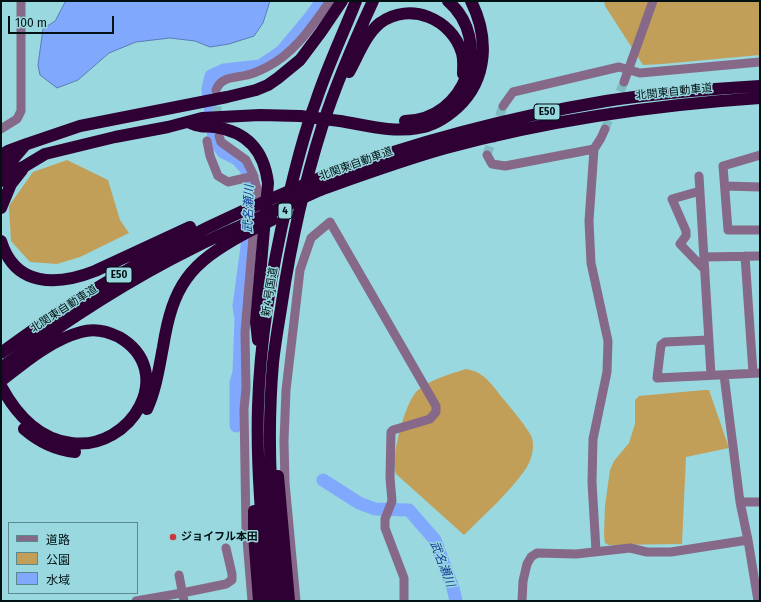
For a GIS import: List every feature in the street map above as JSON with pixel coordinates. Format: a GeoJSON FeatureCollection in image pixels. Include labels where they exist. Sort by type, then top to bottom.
{"type":"FeatureCollection","features":[{"type":"Feature","properties":{"kind":"highway"},"geometry":{"type":"LineString","coordinates":[[1,155],[27,144],[80,126],[243,94],[262,87],[278,78],[300,60],[342,1]]}},
{"type":"Feature","properties":{"kind":"highway","name":"新4号国道"},"geometry":{"type":"LineString","coordinates":[[269,601],[261,509],[258,430],[260,367],[263,332],[273,267],[297,163],[316,100],[356,1]]}},
{"type":"Feature","properties":{"kind":"highway","name":"新4号国道"},"geometry":{"type":"LineString","coordinates":[[280,601],[270,474],[271,395],[273,362],[279,322],[296,221],[322,128],[336,89],[373,1]]}},
{"type":"Feature","properties":{"kind":"highway"},"geometry":{"type":"LineString","coordinates":[[180,106],[197,111],[241,108],[390,121],[418,120],[427,117],[441,109],[452,100],[467,79],[471,60],[468,32],[460,14],[448,1]]}},
{"type":"Feature","properties":{"kind":"highway"},"geometry":{"type":"LineString","coordinates":[[458,1],[468,14],[474,28],[478,44],[480,74]]}},
{"type":"Feature","properties":{"kind":"highway"},"geometry":{"type":"LineString","coordinates":[[341,117],[395,129],[408,130],[426,126],[445,118],[459,106],[472,91],[480,74],[484,54],[480,21],[471,1]]}},
{"type":"Feature","properties":{"kind":"highway"},"geometry":{"type":"LineString","coordinates":[[336,89],[348,74],[368,36],[375,27],[381,22],[399,14],[408,13],[428,16],[436,20],[449,30],[455,38],[462,52],[463,61],[460,89]]}},
{"type":"Feature","properties":{"kind":"highway","name":"北関東自動車道"},"geometry":{"type":"LineString","coordinates":[[1,353],[102,285],[186,238],[246,206],[326,172],[340,170],[443,137],[526,116],[607,101],[644,96],[760,86]]}},
{"type":"Feature","properties":{"kind":"highway","name":"北関東自動車道"},"geometry":{"type":"LineString","coordinates":[[4,372],[35,344],[104,298],[191,249],[242,230],[320,194],[374,176],[408,160],[482,139],[561,121],[606,113],[703,102],[760,98]]}},
{"type":"Feature","properties":{"kind":"highway"},"geometry":{"type":"LineString","coordinates":[[1,181],[12,172],[45,154],[202,118],[301,113]]}},
{"type":"Feature","properties":{"kind":"highway"},"geometry":{"type":"LineString","coordinates":[[188,122],[200,126],[214,126],[237,132],[252,144],[262,157],[265,165],[268,183],[256,322],[260,367]]}},
{"type":"Feature","properties":{"kind":"highway"},"geometry":{"type":"LineString","coordinates":[[1,170],[27,144]]}},
{"type":"Feature","properties":{"kind":"highway"},"geometry":{"type":"LineString","coordinates":[[1,208],[11,184],[25,166]]}},
{"type":"Feature","properties":{"kind":"highway"},"geometry":{"type":"LineString","coordinates":[[1,241],[7,257],[27,275],[46,281],[69,280],[95,271],[246,206]]}},
{"type":"Feature","properties":{"kind":"highway"},"geometry":{"type":"LineString","coordinates":[[1,403],[21,427],[42,443],[53,447],[64,450],[86,452],[118,441],[135,426],[142,417],[153,395],[170,310],[181,287],[200,263],[242,230]]}},
{"type":"Feature","properties":{"kind":"highway"},"geometry":{"type":"LineString","coordinates":[[1,386],[14,408],[37,430],[50,438],[78,444],[98,442],[116,434],[136,415],[145,394],[145,370],[142,360],[134,348],[113,334],[102,330],[82,331],[68,336],[4,372]]}},
{"type":"Feature","properties":{"kind":"highway"},"geometry":{"type":"LineString","coordinates":[[271,395],[289,601]]}},
{"type":"Feature","properties":{"kind":"highway"},"geometry":{"type":"LineString","coordinates":[[258,430],[253,464],[254,535],[259,601]]}},
{"type":"Feature","properties":{"kind":"street"},"geometry":{"type":"LineString","coordinates":[[1,129],[17,119],[21,111],[21,1]]}},
{"type":"Feature","properties":{"kind":"street"},"geometry":{"type":"LineString","coordinates":[[216,90],[217,86],[222,81],[231,77],[247,76],[268,67],[284,57],[298,44],[330,1]]}},
{"type":"Feature","properties":{"kind":"street"},"geometry":{"type":"LineString","coordinates":[[624,82],[653,1]]}},
{"type":"Feature","properties":{"kind":"street"},"geometry":{"type":"LineString","coordinates":[[503,106],[513,92],[619,67],[640,73],[760,62]]}},
{"type":"Feature","properties":{"kind":"street"},"geometry":{"type":"LineString","coordinates":[[596,551],[592,482],[592,439],[607,372],[608,341],[591,263],[589,221],[594,149],[605,129]]}},
{"type":"Feature","properties":{"kind":"street"},"geometry":{"type":"LineString","coordinates":[[219,136],[221,142],[246,160],[254,176],[257,189],[245,332],[246,388],[244,410],[246,528],[252,601]]}},
{"type":"Feature","properties":{"kind":"street"},"geometry":{"type":"LineString","coordinates":[[207,142],[210,156],[218,176],[228,182],[254,176]]}},
{"type":"Feature","properties":{"kind":"street"},"geometry":{"type":"LineString","coordinates":[[487,155],[492,164],[505,166],[594,149]]}},
{"type":"Feature","properties":{"kind":"street"},"geometry":{"type":"LineString","coordinates":[[760,155],[723,166],[728,230],[760,230]]}},
{"type":"Feature","properties":{"kind":"street"},"geometry":{"type":"LineString","coordinates":[[699,176],[711,376]]}},
{"type":"Feature","properties":{"kind":"street"},"geometry":{"type":"LineString","coordinates":[[725,186],[760,186]]}},
{"type":"Feature","properties":{"kind":"street"},"geometry":{"type":"LineString","coordinates":[[700,191],[672,199],[686,231],[686,236],[680,244],[705,270]]}},
{"type":"Feature","properties":{"kind":"street"},"geometry":{"type":"LineString","coordinates":[[296,601],[285,483],[284,442],[286,390],[300,270],[311,238],[330,222],[436,406],[436,412],[430,420],[390,432],[390,478],[392,501],[385,519],[385,528],[404,578],[404,601]]}},
{"type":"Feature","properties":{"kind":"street"},"geometry":{"type":"LineString","coordinates":[[709,340],[665,342],[661,345],[657,378],[756,373],[745,256]]}},
{"type":"Feature","properties":{"kind":"street"},"geometry":{"type":"LineString","coordinates":[[704,257],[760,256]]}},
{"type":"Feature","properties":{"kind":"street"},"geometry":{"type":"LineString","coordinates":[[279,322],[294,324]]}},
{"type":"Feature","properties":{"kind":"street"},"geometry":{"type":"LineString","coordinates":[[724,375],[740,502],[758,601]]}},
{"type":"Feature","properties":{"kind":"street"},"geometry":{"type":"LineString","coordinates":[[740,502],[760,502]]}},
{"type":"Feature","properties":{"kind":"street"},"geometry":{"type":"LineString","coordinates":[[522,601],[523,582],[527,564],[531,557],[537,554],[576,554],[630,548],[647,552],[671,552],[748,540]]}},
{"type":"Feature","properties":{"kind":"street"},"geometry":{"type":"LineString","coordinates":[[136,601],[183,597],[226,584],[232,580],[232,574],[226,548]]}},
{"type":"Feature","properties":{"kind":"street"},"geometry":{"type":"LineString","coordinates":[[178,575],[183,597]]}},
{"type":"Feature","properties":{"kind":"green space"},"geometry":{"type":"Polygon","coordinates":[[[604,1],[760,1],[760,55],[643,65],[605,6],[604,1]]]}},
{"type":"Feature","properties":{"kind":"green space"},"geometry":{"type":"Polygon","coordinates":[[[67,160],[108,180],[120,220],[129,233],[80,257],[57,264],[30,262],[11,241],[9,206],[33,172],[67,160]]]}},
{"type":"Feature","properties":{"kind":"green space"},"geometry":{"type":"Polygon","coordinates":[[[466,369],[479,373],[493,386],[528,430],[532,438],[533,446],[532,455],[525,470],[496,504],[464,535],[396,474],[395,456],[400,430],[413,396],[418,390],[429,383],[441,377],[466,369]]]}},
{"type":"Feature","properties":{"kind":"green space"},"geometry":{"type":"Polygon","coordinates":[[[709,390],[729,448],[686,457],[682,544],[609,545],[605,543],[605,506],[610,470],[614,461],[629,443],[635,424],[635,400],[639,396],[709,390]]]}},
{"type":"Feature","properties":{"kind":"water"},"geometry":{"type":"Polygon","coordinates":[[[66,1],[270,1],[263,23],[254,36],[229,44],[210,47],[195,41],[170,38],[136,42],[109,53],[78,80],[57,88],[40,75],[38,65],[43,29],[55,21],[66,1]]]}},
{"type":"Feature","properties":{"kind":"waterway","name":"武名瀬川"},"geometry":{"type":"LineString","coordinates":[[236,426],[236,383],[239,372],[241,319],[239,306],[248,239],[252,185],[246,169],[237,159],[223,152],[214,139],[208,89],[211,76],[224,70],[260,66],[282,51],[322,1]]}},
{"type":"Feature","properties":{"kind":"waterway","name":"武名瀬川"},"geometry":{"type":"LineString","coordinates":[[323,480],[359,503],[375,509],[409,510],[435,540],[453,588],[456,601]]}},
{"type":"Feature","properties":{"kind":"tunnel"},"geometry":{"type":"LineString","coordinates":[[605,129],[624,82]]}},
{"type":"Feature","properties":{"kind":"tunnel"},"geometry":{"type":"LineString","coordinates":[[216,93],[218,122]]}},
{"type":"Feature","properties":{"kind":"tunnel"},"geometry":{"type":"LineString","coordinates":[[487,155],[503,106]]}},
{"type":"Feature","properties":{"kind":"place","name":"ジョイフル本田"},"geometry":{"type":"Point","coordinates":[173,537]}}]}
